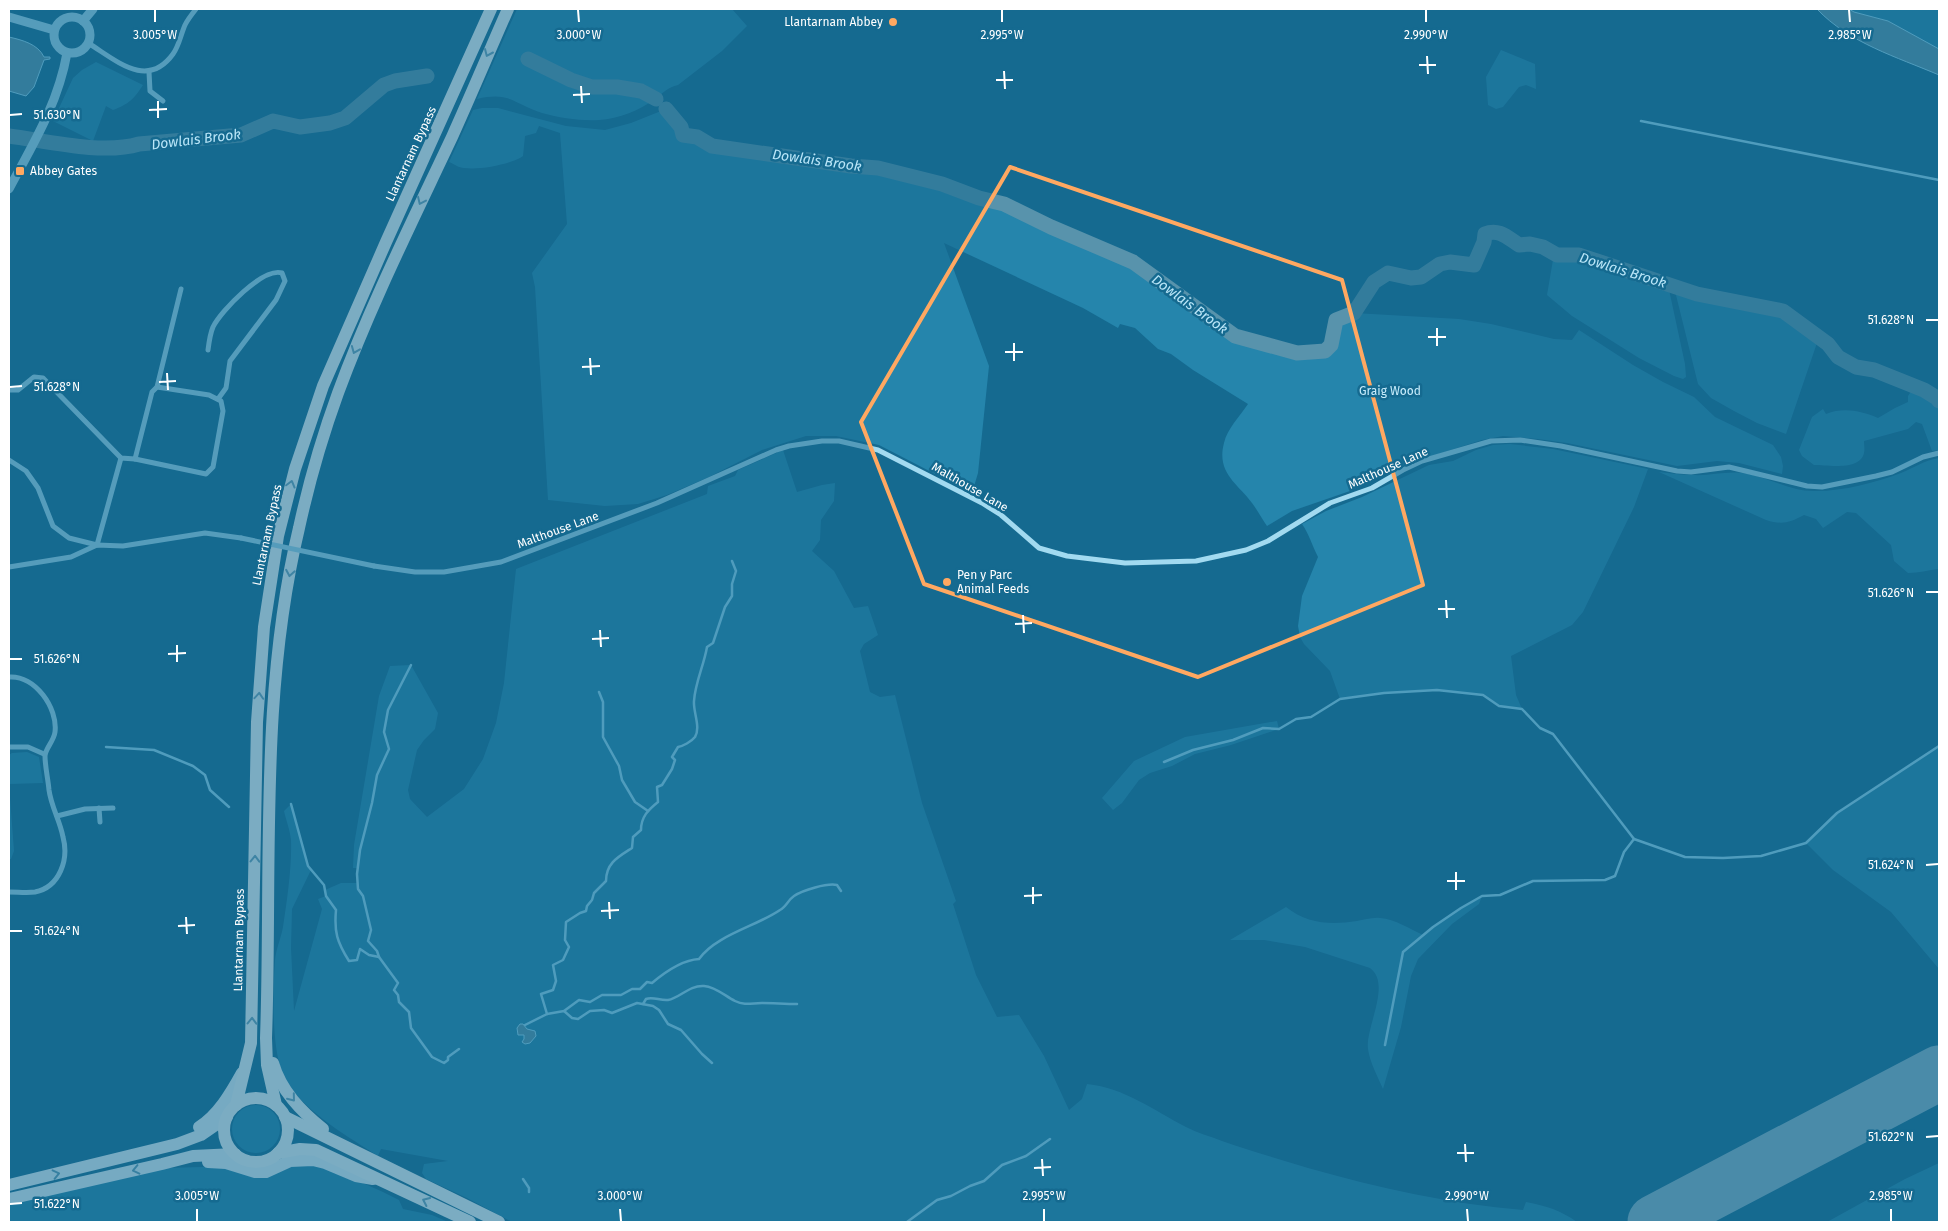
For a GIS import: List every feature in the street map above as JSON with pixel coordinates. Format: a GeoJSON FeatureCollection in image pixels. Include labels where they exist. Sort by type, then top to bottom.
{"type":"FeatureCollection","features":[{"type":"Feature","properties":{"kind":"highway","name":"Llantarnam Bypass"},"geometry":{"type":"LineString","coordinates":[[236,1105],[251,1043],[257,722],[264,627],[278,536],[295,469],[323,386],[492,9]]}},
{"type":"Feature","properties":{"kind":"highway"},"geometry":{"type":"LineString","coordinates":[[276,1105],[267,1065],[266,1038],[271,764],[274,703],[284,604],[298,529],[314,465],[325,431],[363,330],[453,135],[508,9]]}},
{"type":"Feature","properties":{"kind":"highway"},"geometry":{"type":"LineString","coordinates":[[266,1038],[275,1069],[286,1091],[302,1112],[340,1144]]}},
{"type":"Feature","properties":{"kind":"highway"},"geometry":{"type":"LineString","coordinates":[[256,1098],[267,1100],[276,1105],[285,1117],[288,1126],[288,1136],[278,1153],[262,1161],[243,1159],[235,1154],[225,1136],[224,1126],[227,1117],[236,1105],[256,1098]]}},
{"type":"Feature","properties":{"kind":"highway"},"geometry":{"type":"LineString","coordinates":[[285,1117],[499,1222]]}},
{"type":"Feature","properties":{"kind":"highway"},"geometry":{"type":"LineString","coordinates":[[278,1153],[300,1149],[316,1150],[470,1222]]}},
{"type":"Feature","properties":{"kind":"main road"},"geometry":{"type":"LineString","coordinates":[[176,1144],[214,1115],[245,1069]]}},
{"type":"Feature","properties":{"kind":"main road"},"geometry":{"type":"LineString","coordinates":[[9,1185],[176,1144],[201,1135],[227,1117]]}},
{"type":"Feature","properties":{"kind":"main road"},"geometry":{"type":"LineString","coordinates":[[9,1199],[194,1156],[235,1154]]}},
{"type":"Feature","properties":{"kind":"main road"},"geometry":{"type":"LineString","coordinates":[[162,1164],[196,1161],[226,1163],[255,1172],[266,1172],[290,1161],[313,1160],[356,1176],[378,1180]]}},
{"type":"Feature","properties":{"kind":"street"},"geometry":{"type":"LineString","coordinates":[[83,21],[93,9]]}},
{"type":"Feature","properties":{"kind":"street"},"geometry":{"type":"LineString","coordinates":[[88,44],[134,70],[149,72],[158,69],[174,54],[186,23],[196,9]]}},
{"type":"Feature","properties":{"kind":"street"},"geometry":{"type":"LineString","coordinates":[[9,17],[54,30]]}},
{"type":"Feature","properties":{"kind":"street"},"geometry":{"type":"LineString","coordinates":[[66,18],[78,18],[83,21],[90,32],[88,44],[77,53],[67,53],[58,47],[54,30],[66,18]]}},
{"type":"Feature","properties":{"kind":"street"},"geometry":{"type":"LineString","coordinates":[[9,189],[40,131],[59,90],[67,53]]}},
{"type":"Feature","properties":{"kind":"street"},"geometry":{"type":"LineString","coordinates":[[149,72],[150,91],[162,101]]}},
{"type":"Feature","properties":{"kind":"street"},"geometry":{"type":"LineString","coordinates":[[208,350],[213,327],[236,299],[255,283],[271,274],[278,272],[282,274],[285,280],[276,300],[230,361],[226,388],[218,399]]}},
{"type":"Feature","properties":{"kind":"street"},"geometry":{"type":"LineString","coordinates":[[135,459],[152,392],[157,386],[181,289]]}},
{"type":"Feature","properties":{"kind":"street"},"geometry":{"type":"LineString","coordinates":[[9,390],[18,390],[34,377],[43,378],[121,458],[135,459],[203,474],[209,472],[213,467],[223,410],[221,401],[157,386]]}},
{"type":"Feature","properties":{"kind":"street","name":"Malthouse Lane"},"geometry":{"type":"LineString","coordinates":[[9,567],[71,557],[97,545],[123,546],[205,533],[241,538],[374,566],[415,572],[444,572],[501,562],[657,503],[776,450],[822,441],[839,441],[878,450],[982,503],[1001,515],[1039,548],[1052,553],[1125,563],[1196,561],[1246,550],[1268,541],[1330,503],[1372,488],[1416,464],[1491,441],[1520,440],[1561,446],[1677,471],[1691,472],[1730,467],[1807,486],[1822,487],[1892,472],[1923,457],[1939,453]]}},
{"type":"Feature","properties":{"kind":"street"},"geometry":{"type":"LineString","coordinates":[[9,460],[26,471],[38,488],[52,526],[69,538],[97,545],[121,458]]}},
{"type":"Feature","properties":{"kind":"street"},"geometry":{"type":"LineString","coordinates":[[9,678],[20,678],[27,681],[44,696],[53,712],[55,721],[54,738],[44,754],[49,792],[64,839],[64,864],[61,872],[51,884],[37,891],[9,892]]}},
{"type":"Feature","properties":{"kind":"street"},"geometry":{"type":"LineString","coordinates":[[9,747],[28,747],[44,754]]}},
{"type":"Feature","properties":{"kind":"street"},"geometry":{"type":"LineString","coordinates":[[100,808],[100,822]]}},
{"type":"Feature","properties":{"kind":"street"},"geometry":{"type":"LineString","coordinates":[[56,816],[85,809],[114,808]]}},
{"type":"Feature","properties":{"kind":"highlighted area"},"geometry":{"type":"Polygon","coordinates":[[[1010,167],[1342,280],[1423,585],[1198,677],[924,584],[861,422],[1010,167]]]}},
{"type":"Feature","properties":{"kind":"green space"},"geometry":{"type":"Polygon","coordinates":[[[517,9],[732,9],[747,26],[722,51],[678,85],[668,89],[643,107],[614,118],[577,120],[542,113],[505,98],[488,97],[477,99],[517,9]]]}},
{"type":"Feature","properties":{"kind":"green space"},"geometry":{"type":"Polygon","coordinates":[[[1849,9],[1939,9],[1939,49],[1888,21],[1849,9]]]}},
{"type":"Feature","properties":{"kind":"green space"},"geometry":{"type":"Polygon","coordinates":[[[1501,50],[1535,64],[1536,89],[1526,85],[1519,87],[1503,107],[1496,109],[1488,105],[1486,77],[1501,50]]]}},
{"type":"Feature","properties":{"kind":"green space"},"geometry":{"type":"Polygon","coordinates":[[[96,62],[143,85],[134,97],[123,106],[113,110],[106,106],[93,141],[53,121],[73,78],[96,62]]]}},
{"type":"Feature","properties":{"kind":"green space","name":"Graig Wood"},"geometry":{"type":"Polygon","coordinates":[[[498,108],[566,126],[605,130],[631,123],[666,109],[681,127],[683,135],[697,137],[712,146],[851,166],[878,168],[942,184],[979,198],[1004,204],[1051,227],[1133,262],[1235,336],[1297,353],[1325,351],[1331,345],[1336,320],[1354,313],[1459,319],[1491,324],[1554,339],[1572,340],[1579,330],[1633,365],[1694,397],[1715,417],[1773,445],[1781,457],[1782,474],[1739,463],[1717,461],[1677,466],[1567,443],[1503,436],[1482,440],[1407,464],[1350,491],[1292,511],[1267,526],[1252,503],[1230,477],[1223,462],[1222,453],[1226,438],[1248,404],[1171,354],[1158,349],[1135,328],[1120,324],[1118,328],[1083,308],[944,243],[989,366],[978,473],[972,493],[879,445],[836,436],[806,436],[762,450],[709,477],[667,495],[638,504],[605,506],[548,500],[535,287],[532,273],[567,224],[560,133],[539,126],[536,133],[525,136],[523,156],[500,165],[470,168],[460,167],[449,162],[473,110],[498,108]]]}},
{"type":"Feature","properties":{"kind":"green space"},"geometry":{"type":"Polygon","coordinates":[[[1554,254],[1579,255],[1668,285],[1685,364],[1686,377],[1683,379],[1674,376],[1639,358],[1572,316],[1547,295],[1554,254]]]}},
{"type":"Feature","properties":{"kind":"green space"},"geometry":{"type":"Polygon","coordinates":[[[1674,287],[1697,294],[1783,311],[1819,337],[1786,434],[1757,423],[1711,398],[1698,384],[1674,287]]]}},
{"type":"Feature","properties":{"kind":"green space"},"geometry":{"type":"Polygon","coordinates":[[[1914,387],[1937,398],[1939,401],[1939,450],[1932,451],[1922,424],[1916,422],[1908,429],[1864,441],[1864,452],[1861,459],[1850,465],[1814,465],[1802,456],[1799,450],[1812,417],[1823,409],[1826,414],[1846,410],[1865,413],[1878,418],[1908,402],[1908,396],[1914,387]]]}},
{"type":"Feature","properties":{"kind":"green space"},"geometry":{"type":"Polygon","coordinates":[[[1510,444],[1553,449],[1648,469],[1634,507],[1583,612],[1572,625],[1511,656],[1516,695],[1522,709],[1499,706],[1483,695],[1437,690],[1384,693],[1340,699],[1330,671],[1304,644],[1300,637],[1298,626],[1302,596],[1318,557],[1302,524],[1326,511],[1362,497],[1429,465],[1453,461],[1476,450],[1493,445],[1510,444]]]}},
{"type":"Feature","properties":{"kind":"green space"},"geometry":{"type":"Polygon","coordinates":[[[783,450],[797,492],[835,483],[834,501],[821,520],[820,540],[812,551],[834,571],[854,608],[868,606],[878,635],[864,644],[860,651],[870,692],[880,697],[895,695],[922,803],[956,901],[953,904],[976,975],[997,1017],[1019,1015],[1044,1056],[1069,1110],[1082,1099],[1087,1084],[1101,1086],[1126,1095],[1195,1131],[1308,1168],[1361,1182],[1469,1204],[1523,1210],[1526,1202],[1553,1209],[1577,1222],[512,1222],[426,1179],[422,1173],[424,1164],[448,1161],[381,1149],[378,1156],[330,1125],[308,1107],[289,1086],[283,1075],[274,1026],[275,960],[283,927],[291,861],[291,840],[284,811],[291,804],[308,866],[311,870],[292,909],[291,948],[294,1011],[322,909],[318,899],[326,896],[325,890],[341,883],[357,883],[358,868],[353,868],[354,845],[379,696],[390,666],[411,665],[438,713],[435,729],[417,750],[408,790],[410,799],[427,817],[464,789],[483,759],[496,723],[504,683],[516,569],[707,494],[708,486],[735,476],[738,470],[783,450]]]}},
{"type":"Feature","properties":{"kind":"green space"},"geometry":{"type":"Polygon","coordinates":[[[1939,458],[1939,569],[1912,573],[1908,573],[1894,561],[1891,545],[1856,513],[1847,512],[1823,528],[1816,519],[1804,515],[1781,523],[1772,522],[1659,472],[1685,475],[1742,473],[1806,491],[1827,491],[1859,486],[1880,480],[1939,458]]]}},
{"type":"Feature","properties":{"kind":"green space"},"geometry":{"type":"Polygon","coordinates":[[[1277,721],[1279,729],[1231,745],[1195,754],[1172,766],[1150,773],[1139,780],[1122,803],[1113,810],[1102,798],[1134,761],[1185,737],[1277,721]]]}},
{"type":"Feature","properties":{"kind":"green space"},"geometry":{"type":"Polygon","coordinates":[[[1939,746],[1939,969],[1891,912],[1833,870],[1806,843],[1837,813],[1939,746]]]}},
{"type":"Feature","properties":{"kind":"green space"},"geometry":{"type":"Polygon","coordinates":[[[27,752],[39,757],[43,783],[9,784],[9,755],[27,752]]]}},
{"type":"Feature","properties":{"kind":"green space"},"geometry":{"type":"Polygon","coordinates":[[[9,784],[14,851],[11,859],[9,859],[9,784]]]}},
{"type":"Feature","properties":{"kind":"green space"},"geometry":{"type":"Polygon","coordinates":[[[1482,896],[1479,904],[1452,924],[1418,959],[1411,976],[1401,1027],[1383,1089],[1372,1065],[1368,1049],[1368,1040],[1379,984],[1376,975],[1370,968],[1305,947],[1264,940],[1230,940],[1286,907],[1302,917],[1320,922],[1338,923],[1374,918],[1386,919],[1397,922],[1423,935],[1461,908],[1482,896]]]}},
{"type":"Feature","properties":{"kind":"green space"},"geometry":{"type":"Polygon","coordinates":[[[1939,1060],[1939,1085],[1888,1109],[1806,1152],[1679,1222],[1626,1222],[1683,1191],[1939,1060]]]}},
{"type":"Feature","properties":{"kind":"green space"},"geometry":{"type":"Polygon","coordinates":[[[256,1105],[265,1107],[273,1112],[278,1120],[280,1129],[278,1138],[273,1146],[265,1151],[256,1153],[247,1151],[239,1146],[234,1138],[232,1129],[234,1120],[239,1112],[247,1107],[256,1105]]]}},
{"type":"Feature","properties":{"kind":"green space"},"geometry":{"type":"Polygon","coordinates":[[[1939,1163],[1939,1222],[1827,1222],[1905,1179],[1939,1163]]]}},
{"type":"Feature","properties":{"kind":"green space"},"geometry":{"type":"Polygon","coordinates":[[[311,1164],[347,1176],[383,1192],[399,1200],[403,1209],[432,1215],[448,1222],[9,1222],[9,1203],[166,1168],[311,1164]]]}},
{"type":"Feature","properties":{"kind":"shaded area"},"geometry":{"type":"Polygon","coordinates":[[[1817,9],[1849,9],[1888,21],[1939,49],[1939,75],[1859,40],[1830,21],[1817,9]]]}},
{"type":"Feature","properties":{"kind":"shaded area"},"geometry":{"type":"Polygon","coordinates":[[[9,37],[29,43],[38,49],[44,57],[50,57],[50,59],[44,60],[34,87],[26,96],[9,91],[9,37]]]}},
{"type":"Feature","properties":{"kind":"shaded area"},"geometry":{"type":"Polygon","coordinates":[[[520,1024],[523,1024],[527,1029],[535,1031],[536,1036],[530,1043],[525,1044],[522,1042],[524,1035],[518,1035],[517,1028],[520,1024]]]}},
{"type":"Feature","properties":{"kind":"waterway","name":"Dowlais Brook"},"geometry":{"type":"LineString","coordinates":[[528,59],[571,80],[592,87],[617,87],[641,91],[656,99]]}},
{"type":"Feature","properties":{"kind":"waterway","name":"Dowlais Brook"},"geometry":{"type":"LineString","coordinates":[[9,136],[74,146],[108,148],[241,135],[273,121],[300,127],[330,123],[345,118],[384,85],[395,81],[427,76]]}},
{"type":"Feature","properties":{"kind":"waterway","name":"Dowlais Brook"},"geometry":{"type":"LineString","coordinates":[[666,109],[681,127],[683,135],[697,137],[712,146],[851,166],[878,168],[942,184],[979,198],[1004,204],[1051,227],[1133,262],[1235,336],[1297,353],[1325,351],[1331,345],[1336,320],[1354,313],[1374,282],[1388,273],[1411,278],[1421,277],[1440,264],[1450,262],[1474,265],[1484,242],[1485,234],[1495,232],[1519,245],[1530,244],[1543,247],[1557,255],[1579,255],[1697,294],[1783,311],[1828,344],[1838,357],[1856,367],[1874,370],[1924,390],[1939,401]]}},
{"type":"Feature","properties":{"kind":"waterway"},"geometry":{"type":"LineString","coordinates":[[1641,121],[1939,180]]}},
{"type":"Feature","properties":{"kind":"waterway"},"geometry":{"type":"LineString","coordinates":[[547,1014],[541,994],[553,990],[556,981],[553,965],[563,960],[569,947],[565,940],[566,922],[586,911],[594,893],[606,881],[611,865],[632,848],[633,837],[641,830],[641,825],[648,811],[658,802],[657,787],[662,785],[672,769],[675,760],[672,757],[678,747],[691,741],[697,733],[694,705],[696,687],[707,647],[713,643],[725,607],[732,596],[732,584],[736,571],[732,561]]}},
{"type":"Feature","properties":{"kind":"waterway"},"geometry":{"type":"LineString","coordinates":[[379,957],[377,951],[368,941],[371,930],[363,896],[358,889],[357,874],[360,850],[377,775],[389,749],[384,732],[388,710],[411,665]]}},
{"type":"Feature","properties":{"kind":"waterway"},"geometry":{"type":"LineString","coordinates":[[1164,762],[1193,750],[1233,740],[1263,728],[1279,729],[1296,719],[1311,717],[1340,699],[1384,693],[1437,690],[1483,695],[1499,706],[1522,709],[1540,728],[1553,734],[1634,839]]}},
{"type":"Feature","properties":{"kind":"waterway"},"geometry":{"type":"LineString","coordinates":[[599,692],[603,702],[603,737],[619,766],[622,780],[635,802],[648,811]]}},
{"type":"Feature","properties":{"kind":"waterway"},"geometry":{"type":"LineString","coordinates":[[1385,1045],[1403,952],[1433,927],[1482,896],[1500,895],[1533,881],[1605,880],[1615,876],[1624,852],[1634,839],[1685,857],[1723,858],[1761,856],[1806,843],[1837,813],[1939,746]]}},
{"type":"Feature","properties":{"kind":"waterway"},"geometry":{"type":"LineString","coordinates":[[106,747],[154,750],[193,766],[205,775],[210,790],[229,807]]}},
{"type":"Feature","properties":{"kind":"waterway"},"geometry":{"type":"LineString","coordinates":[[291,804],[308,866],[324,885],[326,896],[336,910],[337,937],[349,961],[357,960],[360,949],[369,955],[379,957],[398,983],[394,990],[398,995],[399,1002],[409,1012],[411,1028],[432,1057],[444,1063],[448,1060],[448,1057],[459,1049]]}},
{"type":"Feature","properties":{"kind":"waterway"},"geometry":{"type":"LineString","coordinates":[[525,1025],[547,1014],[564,1011],[579,1000],[590,1002],[602,995],[621,995],[632,989],[640,989],[647,982],[652,983],[680,964],[699,959],[706,951],[726,937],[771,916],[782,909],[790,899],[803,891],[833,885],[837,885],[841,891]]}},
{"type":"Feature","properties":{"kind":"waterway"},"geometry":{"type":"LineString","coordinates":[[643,1004],[649,998],[672,999],[689,989],[699,986],[716,990],[742,1003],[797,1004]]}},
{"type":"Feature","properties":{"kind":"waterway"},"geometry":{"type":"LineString","coordinates":[[564,1011],[572,1018],[578,1019],[590,1011],[604,1010],[612,1013],[637,1003],[653,1006],[659,1010],[668,1024],[681,1030],[712,1063]]}},
{"type":"Feature","properties":{"kind":"waterway"},"geometry":{"type":"LineString","coordinates":[[907,1222],[937,1200],[951,1196],[984,1181],[1002,1165],[1026,1156],[1050,1139]]}},
{"type":"Feature","properties":{"kind":"waterway"},"geometry":{"type":"LineString","coordinates":[[523,1179],[529,1188],[529,1192]]}},
{"type":"Feature","properties":{"kind":"runway"},"geometry":{"type":"LineString","coordinates":[[1655,1222],[1939,1073]]}},
{"type":"Feature","properties":{"kind":"place","name":"Llantarnam Abbey"},"geometry":{"type":"Point","coordinates":[893,22]}},
{"type":"Feature","properties":{"kind":"place","name":"Abbey Gates"},"geometry":{"type":"Point","coordinates":[20,171]}},
{"type":"Feature","properties":{"kind":"place","name":"Pen y Parc Animal Feeds"},"geometry":{"type":"Point","coordinates":[947,582]}}]}
